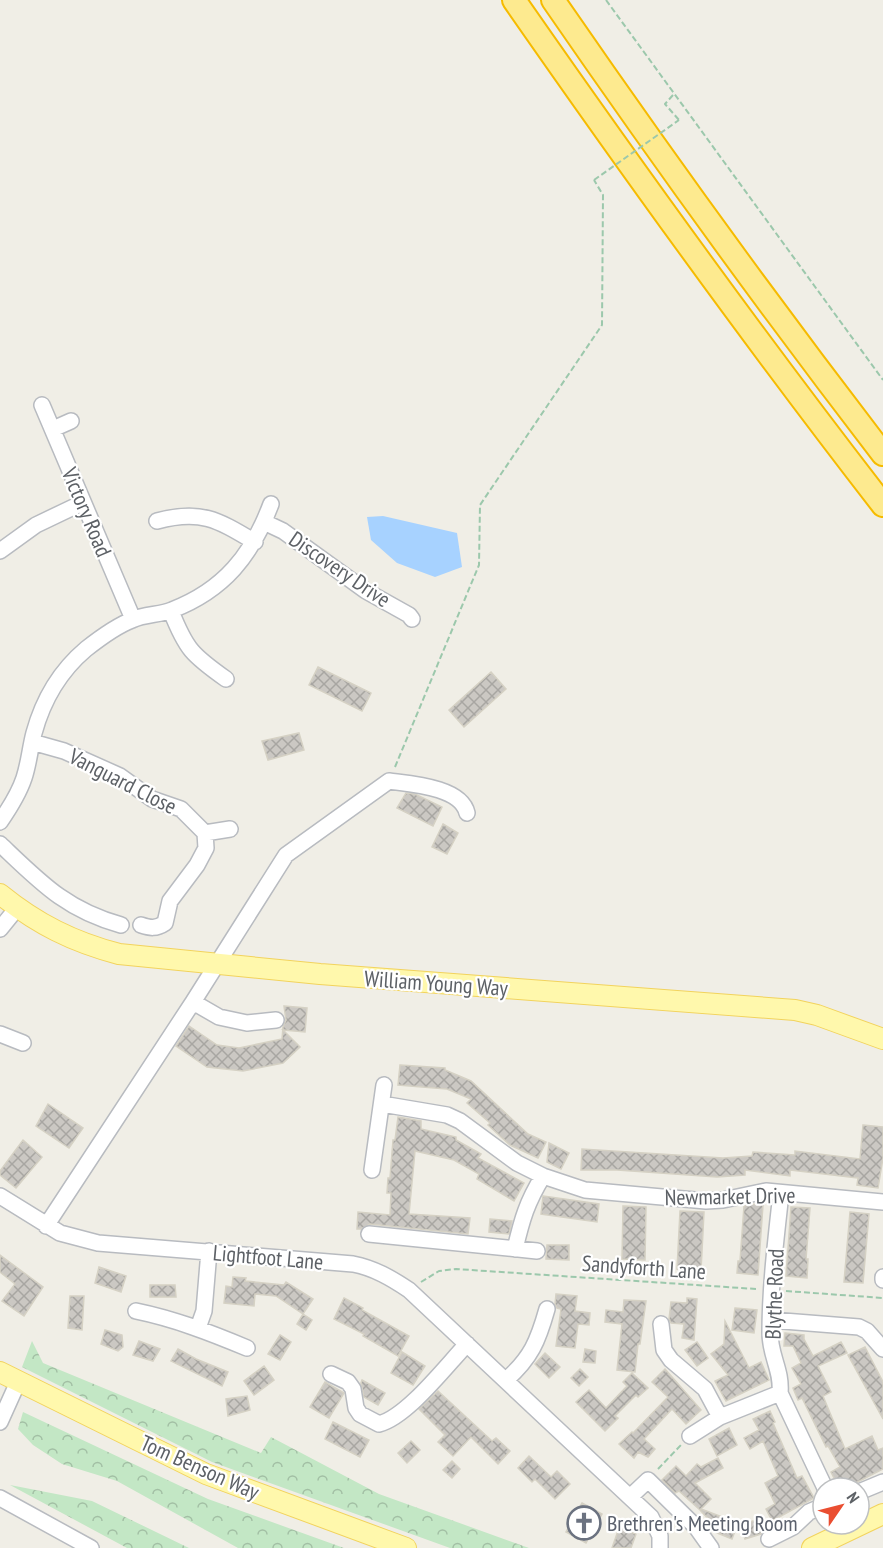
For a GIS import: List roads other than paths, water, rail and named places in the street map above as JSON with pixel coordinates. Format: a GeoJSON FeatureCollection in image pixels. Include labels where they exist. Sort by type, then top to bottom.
{"type":"FeatureCollection","features":[{"type":"Feature","properties":{"kind":"highway"},"geometry":{"type":"LineString","coordinates":[[514,0],[620,152],[806,405],[883,505]]}},
{"type":"Feature","properties":{"kind":"highway"},"geometry":{"type":"LineString","coordinates":[[552,0],[645,134],[883,454]]}},
{"type":"Feature","properties":{"kind":"main road","name":"William Young Way"},"geometry":{"type":"LineString","coordinates":[[0,894],[17,908],[73,940],[96,949],[133,957],[795,1011],[817,1015],[883,1040]]}},
{"type":"Feature","properties":{"kind":"main road","name":"Tom Benson Way"},"geometry":{"type":"LineString","coordinates":[[0,1372],[206,1474],[406,1548]]}},
{"type":"Feature","properties":{"kind":"main road"},"geometry":{"type":"LineString","coordinates":[[812,1548],[829,1536]]}},
{"type":"Feature","properties":{"kind":"street","name":"Victory Road"},"geometry":{"type":"LineString","coordinates":[[42,405],[133,619]]}},
{"type":"Feature","properties":{"kind":"street"},"geometry":{"type":"LineString","coordinates":[[53,429],[70,421]]}},
{"type":"Feature","properties":{"kind":"street"},"geometry":{"type":"LineString","coordinates":[[0,550],[36,525],[82,503]]}},
{"type":"Feature","properties":{"kind":"street","name":"Discovery Drive"},"geometry":{"type":"LineString","coordinates":[[0,822],[24,778],[32,742],[49,694],[65,670],[87,649],[133,619],[171,611],[200,597],[228,576],[255,542],[271,504]]}},
{"type":"Feature","properties":{"kind":"street","name":"Discovery Drive"},"geometry":{"type":"LineString","coordinates":[[157,520],[196,515],[214,519],[255,542]]}},
{"type":"Feature","properties":{"kind":"street","name":"Discovery Drive"},"geometry":{"type":"LineString","coordinates":[[264,522],[283,531],[322,558],[339,573],[404,611],[412,620]]}},
{"type":"Feature","properties":{"kind":"street"},"geometry":{"type":"LineString","coordinates":[[171,611],[184,642],[197,659],[226,679]]}},
{"type":"Feature","properties":{"kind":"street","name":"Vanguard Close"},"geometry":{"type":"LineString","coordinates":[[32,742],[64,751],[120,776],[152,799],[181,810],[205,833]]}},
{"type":"Feature","properties":{"kind":"street"},"geometry":{"type":"LineString","coordinates":[[46,1226],[218,964],[286,855],[389,781],[414,784],[447,793],[465,805],[467,813]]}},
{"type":"Feature","properties":{"kind":"street"},"geometry":{"type":"LineString","coordinates":[[141,925],[152,928],[160,927],[165,923],[171,901],[206,848],[205,833],[230,829]]}},
{"type":"Feature","properties":{"kind":"street"},"geometry":{"type":"LineString","coordinates":[[0,844],[60,899],[98,919],[121,925]]}},
{"type":"Feature","properties":{"kind":"street"},"geometry":{"type":"LineString","coordinates":[[0,929],[17,908]]}},
{"type":"Feature","properties":{"kind":"street"},"geometry":{"type":"LineString","coordinates":[[193,1002],[219,1017],[247,1023],[276,1020]]}},
{"type":"Feature","properties":{"kind":"street"},"geometry":{"type":"LineString","coordinates":[[0,1034],[23,1043]]}},
{"type":"Feature","properties":{"kind":"street"},"geometry":{"type":"LineString","coordinates":[[372,1170],[384,1085]]}},
{"type":"Feature","properties":{"kind":"street","name":"Newmarket Drive"},"geometry":{"type":"LineString","coordinates":[[382,1104],[447,1115],[460,1121],[509,1158],[543,1176],[585,1190],[669,1199],[715,1201],[756,1192],[883,1202]]}},
{"type":"Feature","properties":{"kind":"street"},"geometry":{"type":"LineString","coordinates":[[515,1249],[525,1210],[543,1176]]}},
{"type":"Feature","properties":{"kind":"street","name":"Blythe Road"},"geometry":{"type":"LineString","coordinates":[[780,1193],[770,1335],[781,1379],[780,1393],[819,1476]]}},
{"type":"Feature","properties":{"kind":"street","name":"Lightfoot Lane"},"geometry":{"type":"LineString","coordinates":[[0,1196],[60,1233],[98,1243],[353,1264],[379,1272],[409,1290],[630,1497],[654,1521],[660,1536],[660,1548]]}},
{"type":"Feature","properties":{"kind":"street"},"geometry":{"type":"LineString","coordinates":[[369,1234],[537,1251]]}},
{"type":"Feature","properties":{"kind":"street"},"geometry":{"type":"LineString","coordinates":[[198,1328],[204,1311],[209,1251]]}},
{"type":"Feature","properties":{"kind":"street"},"geometry":{"type":"LineString","coordinates":[[506,1380],[530,1354],[539,1338],[547,1309]]}},
{"type":"Feature","properties":{"kind":"street"},"geometry":{"type":"LineString","coordinates":[[136,1311],[165,1317],[247,1348]]}},
{"type":"Feature","properties":{"kind":"street"},"geometry":{"type":"LineString","coordinates":[[771,1320],[859,1327],[880,1339]]}},
{"type":"Feature","properties":{"kind":"street"},"geometry":{"type":"LineString","coordinates":[[661,1324],[664,1350],[671,1360],[705,1389],[720,1418]]}},
{"type":"Feature","properties":{"kind":"street"},"geometry":{"type":"LineString","coordinates":[[331,1374],[348,1382],[353,1389],[356,1408],[360,1414],[379,1424],[389,1421],[408,1406],[467,1344]]}},
{"type":"Feature","properties":{"kind":"street"},"geometry":{"type":"LineString","coordinates":[[0,1422],[18,1382]]}},
{"type":"Feature","properties":{"kind":"street"},"geometry":{"type":"LineString","coordinates":[[690,1436],[720,1418],[780,1393]]}},
{"type":"Feature","properties":{"kind":"street"},"geometry":{"type":"LineString","coordinates":[[630,1497],[648,1480],[696,1527],[711,1548]]}},
{"type":"Feature","properties":{"kind":"street"},"geometry":{"type":"LineString","coordinates":[[0,1498],[91,1548]]}},
{"type":"Feature","properties":{"kind":"street"},"geometry":{"type":"LineString","coordinates":[[769,1539],[793,1527],[811,1511]]}},
{"type":"Feature","properties":{"kind":"water"},"geometry":{"type":"Polygon","coordinates":[[[383,516],[457,533],[462,567],[435,577],[397,563],[371,540],[367,517],[383,516]]]}},
{"type":"Feature","properties":{"kind":"place","name":"Brethren's Meeting Room"},"geometry":{"type":"Point","coordinates":[584,1523]}}]}
